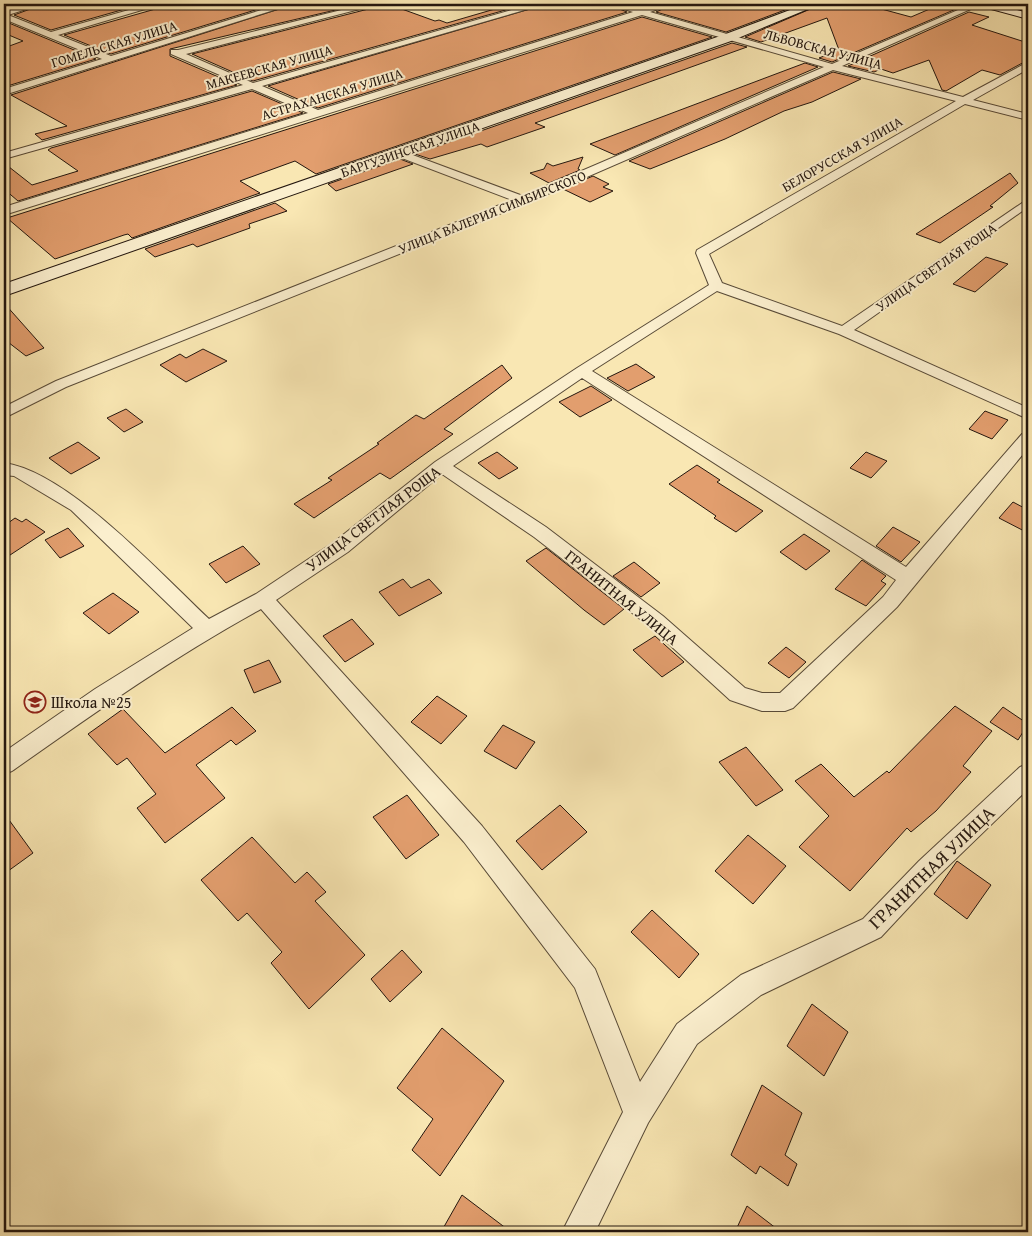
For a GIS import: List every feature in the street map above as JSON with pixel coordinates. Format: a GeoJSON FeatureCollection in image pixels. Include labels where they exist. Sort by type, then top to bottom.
{"type":"FeatureCollection","features":[{"type":"Feature","properties":{"kind":"street"},"geometry":{"type":"LineString","coordinates":[[4,14],[38,4]]}},
{"type":"Feature","properties":{"kind":"street"},"geometry":{"type":"LineString","coordinates":[[52,34],[158,4]]}},
{"type":"Feature","properties":{"kind":"street","name":"ГОМЕЛЬСКАЯ УЛИЦА"},"geometry":{"type":"LineString","coordinates":[[4,91],[289,4]]}},
{"type":"Feature","properties":{"kind":"street"},"geometry":{"type":"LineString","coordinates":[[178,53],[375,4]]}},
{"type":"Feature","properties":{"kind":"street","name":"МАКЕЕВСКАЯ УЛИЦА"},"geometry":{"type":"LineString","coordinates":[[4,156],[542,4]]}},
{"type":"Feature","properties":{"kind":"street","name":"ЛЬВОВСКАЯ УЛИЦА"},"geometry":{"type":"LineString","coordinates":[[613,4],[727,38],[1028,117]]}},
{"type":"Feature","properties":{"kind":"street","name":"АСТРАХАНСКАЯ УЛИЦА"},"geometry":{"type":"LineString","coordinates":[[4,211],[668,4]]}},
{"type":"Feature","properties":{"kind":"street","name":"БАРГУЗИНСКАЯ УЛИЦА"},"geometry":{"type":"LineString","coordinates":[[4,290],[727,38],[815,4]]}},
{"type":"Feature","properties":{"kind":"street","name":"УЛИЦА ВАЛЕРИЯ СИМБИРСКОГО"},"geometry":{"type":"LineString","coordinates":[[4,413],[61,384],[523,200],[978,4]]}},
{"type":"Feature","properties":{"kind":"street"},"geometry":{"type":"LineString","coordinates":[[984,4],[1028,16]]}},
{"type":"Feature","properties":{"kind":"street"},"geometry":{"type":"LineString","coordinates":[[4,14],[111,59]]}},
{"type":"Feature","properties":{"kind":"street"},"geometry":{"type":"LineString","coordinates":[[155,46],[178,53],[316,113]]}},
{"type":"Feature","properties":{"kind":"street","name":"БЕЛОРУССКАЯ УЛИЦА"},"geometry":{"type":"LineString","coordinates":[[716,286],[702,253],[965,100],[1028,66]]}},
{"type":"Feature","properties":{"kind":"street"},"geometry":{"type":"LineString","coordinates":[[398,153],[523,200]]}},
{"type":"Feature","properties":{"kind":"street","name":"УЛИЦА СВЕТЛАЯ РОЩА"},"geometry":{"type":"LineString","coordinates":[[844,331],[1028,202]]}},
{"type":"Feature","properties":{"kind":"street"},"geometry":{"type":"LineString","coordinates":[[716,286],[844,331],[1028,414]]}},
{"type":"Feature","properties":{"kind":"street","name":"УЛИЦА СВЕТЛАЯ РОЩА"},"geometry":{"type":"LineString","coordinates":[[4,764],[103,695],[206,629],[263,598],[341,547],[441,466],[582,371],[716,286]]}},
{"type":"Feature","properties":{"kind":"street"},"geometry":{"type":"LineString","coordinates":[[582,371],[908,578]]}},
{"type":"Feature","properties":{"kind":"street","name":"ГРАНИТНАЯ УЛИЦА"},"geometry":{"type":"LineString","coordinates":[[441,466],[548,538],[656,621],[738,694],[762,702],[785,702],[890,602],[908,578],[1028,438]]}},
{"type":"Feature","properties":{"kind":"street"},"geometry":{"type":"LineString","coordinates":[[4,469],[18,471],[77,506],[206,629]]}},
{"type":"Feature","properties":{"kind":"street"},"geometry":{"type":"LineString","coordinates":[[263,598],[473,834],[585,978],[638,1113]]}},
{"type":"Feature","properties":{"kind":"street","name":"ГРАНИТНАЯ УЛИЦА"},"geometry":{"type":"LineString","coordinates":[[578,1232],[638,1113],[687,1034],[751,986],[872,928],[928,868],[1028,774]]}},
{"type":"Feature","properties":{"kind":"building"},"geometry":{"type":"Polygon","coordinates":[[[44,4],[139,5],[51,30],[14,15],[44,4]]]}},
{"type":"Feature","properties":{"kind":"building"},"geometry":{"type":"Polygon","coordinates":[[[173,4],[275,4],[111,54],[64,35],[173,4]]]}},
{"type":"Feature","properties":{"kind":"building"},"geometry":{"type":"Polygon","coordinates":[[[295,4],[343,4],[344,8],[170,49],[170,56],[237,85],[42,140],[35,134],[67,126],[11,95],[295,4]]]}},
{"type":"Feature","properties":{"kind":"building"},"geometry":{"type":"Polygon","coordinates":[[[388,4],[435,21],[439,20],[447,23],[512,4],[527,4],[253,81],[192,54],[388,4]]]}},
{"type":"Feature","properties":{"kind":"building"},"geometry":{"type":"Polygon","coordinates":[[[547,4],[607,4],[627,12],[318,108],[268,86],[547,4]]]}},
{"type":"Feature","properties":{"kind":"building"},"geometry":{"type":"Polygon","coordinates":[[[674,4],[801,4],[726,32],[656,12],[674,4]]]}},
{"type":"Feature","properties":{"kind":"building"},"geometry":{"type":"Polygon","coordinates":[[[822,4],[863,4],[911,17],[939,5],[956,9],[832,62],[819,58],[839,50],[827,18],[761,42],[745,37],[822,4]]]}},
{"type":"Feature","properties":{"kind":"building"},"geometry":{"type":"Polygon","coordinates":[[[969,12],[989,17],[972,25],[1028,43],[1028,60],[1000,75],[982,70],[946,91],[942,90],[929,60],[893,73],[881,69],[874,72],[848,66],[969,12]]]}},
{"type":"Feature","properties":{"kind":"building"},"geometry":{"type":"Polygon","coordinates":[[[642,17],[712,37],[316,174],[295,161],[240,181],[260,193],[132,238],[128,234],[124,235],[55,259],[7,218],[642,17]]]}},
{"type":"Feature","properties":{"kind":"building"},"geometry":{"type":"Polygon","coordinates":[[[4,21],[96,59],[4,87],[4,48],[23,41],[4,33],[4,21]]]}},
{"type":"Feature","properties":{"kind":"building"},"geometry":{"type":"Polygon","coordinates":[[[732,43],[747,47],[535,123],[545,127],[487,147],[481,144],[430,159],[415,154],[732,43]]]}},
{"type":"Feature","properties":{"kind":"building"},"geometry":{"type":"Polygon","coordinates":[[[805,63],[818,67],[615,155],[590,144],[805,63]]]}},
{"type":"Feature","properties":{"kind":"building"},"geometry":{"type":"Polygon","coordinates":[[[833,72],[861,79],[812,102],[784,111],[725,139],[650,169],[629,161],[833,72]]]}},
{"type":"Feature","properties":{"kind":"building"},"geometry":{"type":"Polygon","coordinates":[[[252,91],[303,113],[18,201],[4,189],[4,163],[32,185],[78,171],[48,150],[51,148],[252,91]]]}},
{"type":"Feature","properties":{"kind":"building"},"geometry":{"type":"Polygon","coordinates":[[[583,157],[578,169],[580,170],[549,183],[530,173],[544,169],[547,163],[553,166],[583,157]]]}},
{"type":"Feature","properties":{"kind":"building"},"geometry":{"type":"Polygon","coordinates":[[[400,159],[413,164],[336,191],[328,184],[400,159]]]}},
{"type":"Feature","properties":{"kind":"building"},"geometry":{"type":"Polygon","coordinates":[[[1010,173],[1018,183],[990,206],[993,207],[940,243],[916,234],[1010,173]]]}},
{"type":"Feature","properties":{"kind":"building"},"geometry":{"type":"Polygon","coordinates":[[[593,176],[609,184],[603,187],[613,191],[590,202],[563,189],[593,176]]]}},
{"type":"Feature","properties":{"kind":"building"},"geometry":{"type":"Polygon","coordinates":[[[275,203],[287,211],[249,224],[250,228],[197,247],[193,244],[155,257],[145,249],[275,203]]]}},
{"type":"Feature","properties":{"kind":"building"},"geometry":{"type":"Polygon","coordinates":[[[986,257],[1008,264],[975,292],[953,284],[986,257]]]}},
{"type":"Feature","properties":{"kind":"building"},"geometry":{"type":"Polygon","coordinates":[[[4,303],[44,348],[26,356],[4,339],[4,303]]]}},
{"type":"Feature","properties":{"kind":"building"},"geometry":{"type":"Polygon","coordinates":[[[203,349],[227,361],[186,382],[160,365],[180,354],[186,358],[203,349]]]}},
{"type":"Feature","properties":{"kind":"building"},"geometry":{"type":"Polygon","coordinates":[[[636,364],[655,377],[628,391],[607,378],[636,364]]]}},
{"type":"Feature","properties":{"kind":"building"},"geometry":{"type":"Polygon","coordinates":[[[502,365],[512,378],[444,429],[453,434],[390,479],[380,473],[314,518],[294,504],[332,480],[328,478],[379,444],[377,443],[416,415],[424,419],[502,365]]]}},
{"type":"Feature","properties":{"kind":"building"},"geometry":{"type":"Polygon","coordinates":[[[591,386],[612,400],[580,417],[559,402],[591,386]]]}},
{"type":"Feature","properties":{"kind":"building"},"geometry":{"type":"Polygon","coordinates":[[[126,409],[143,422],[124,432],[107,418],[126,409]]]}},
{"type":"Feature","properties":{"kind":"building"},"geometry":{"type":"Polygon","coordinates":[[[985,411],[1008,420],[992,439],[969,429],[985,411]]]}},
{"type":"Feature","properties":{"kind":"building"},"geometry":{"type":"Polygon","coordinates":[[[78,442],[100,458],[71,474],[49,458],[78,442]]]}},
{"type":"Feature","properties":{"kind":"building"},"geometry":{"type":"Polygon","coordinates":[[[497,452],[518,468],[499,479],[478,463],[497,452]]]}},
{"type":"Feature","properties":{"kind":"building"},"geometry":{"type":"Polygon","coordinates":[[[866,452],[887,461],[871,478],[850,468],[866,452]]]}},
{"type":"Feature","properties":{"kind":"building"},"geometry":{"type":"Polygon","coordinates":[[[697,465],[720,480],[717,482],[763,511],[736,532],[669,484],[697,465]]]}},
{"type":"Feature","properties":{"kind":"building"},"geometry":{"type":"Polygon","coordinates":[[[1013,502],[1028,510],[1028,533],[999,518],[1013,502]]]}},
{"type":"Feature","properties":{"kind":"building"},"geometry":{"type":"Polygon","coordinates":[[[15,518],[22,522],[26,519],[45,532],[4,559],[4,526],[15,518]]]}},
{"type":"Feature","properties":{"kind":"building"},"geometry":{"type":"Polygon","coordinates":[[[893,527],[920,542],[901,562],[876,546],[893,527]]]}},
{"type":"Feature","properties":{"kind":"building"},"geometry":{"type":"Polygon","coordinates":[[[68,528],[84,546],[60,558],[45,540],[68,528]]]}},
{"type":"Feature","properties":{"kind":"building"},"geometry":{"type":"Polygon","coordinates":[[[804,534],[830,551],[806,570],[780,552],[804,534]]]}},
{"type":"Feature","properties":{"kind":"building"},"geometry":{"type":"Polygon","coordinates":[[[243,546],[260,564],[226,583],[209,564],[243,546]]]}},
{"type":"Feature","properties":{"kind":"building"},"geometry":{"type":"Polygon","coordinates":[[[546,548],[624,609],[604,625],[584,610],[526,561],[546,548]]]}},
{"type":"Feature","properties":{"kind":"building"},"geometry":{"type":"Polygon","coordinates":[[[862,560],[886,576],[881,581],[886,584],[866,606],[835,589],[862,560]]]}},
{"type":"Feature","properties":{"kind":"building"},"geometry":{"type":"Polygon","coordinates":[[[634,562],[660,583],[641,597],[613,576],[634,562]]]}},
{"type":"Feature","properties":{"kind":"building"},"geometry":{"type":"Polygon","coordinates":[[[403,579],[411,588],[429,579],[442,593],[399,616],[379,592],[403,579]]]}},
{"type":"Feature","properties":{"kind":"building"},"geometry":{"type":"Polygon","coordinates":[[[113,593],[139,612],[109,634],[83,613],[113,593]]]}},
{"type":"Feature","properties":{"kind":"building"},"geometry":{"type":"Polygon","coordinates":[[[352,619],[374,644],[345,662],[323,636],[352,619]]]}},
{"type":"Feature","properties":{"kind":"building"},"geometry":{"type":"Polygon","coordinates":[[[655,636],[684,662],[662,677],[633,650],[655,636]]]}},
{"type":"Feature","properties":{"kind":"building"},"geometry":{"type":"Polygon","coordinates":[[[786,647],[806,662],[789,678],[768,663],[786,647]]]}},
{"type":"Feature","properties":{"kind":"building"},"geometry":{"type":"Polygon","coordinates":[[[269,660],[281,682],[254,693],[244,670],[269,660]]]}},
{"type":"Feature","properties":{"kind":"building"},"geometry":{"type":"Polygon","coordinates":[[[437,696],[467,716],[441,744],[411,722],[437,696]]]}},
{"type":"Feature","properties":{"kind":"building"},"geometry":{"type":"Polygon","coordinates":[[[955,706],[992,731],[963,766],[971,772],[936,811],[911,832],[907,828],[850,891],[799,847],[829,816],[795,781],[821,764],[854,797],[887,771],[889,773],[955,706]]]}},
{"type":"Feature","properties":{"kind":"building"},"geometry":{"type":"Polygon","coordinates":[[[232,707],[256,731],[236,745],[231,740],[196,765],[225,798],[165,843],[137,808],[156,794],[127,758],[117,765],[88,734],[123,709],[165,753],[232,707]]]}},
{"type":"Feature","properties":{"kind":"building"},"geometry":{"type":"Polygon","coordinates":[[[1003,707],[1028,724],[1018,740],[990,722],[1003,707]]]}},
{"type":"Feature","properties":{"kind":"building"},"geometry":{"type":"Polygon","coordinates":[[[503,725],[535,742],[516,769],[484,751],[503,725]]]}},
{"type":"Feature","properties":{"kind":"building"},"geometry":{"type":"Polygon","coordinates":[[[746,747],[783,790],[756,806],[719,762],[746,747]]]}},
{"type":"Feature","properties":{"kind":"building"},"geometry":{"type":"Polygon","coordinates":[[[407,795],[439,835],[406,859],[373,817],[407,795]]]}},
{"type":"Feature","properties":{"kind":"building"},"geometry":{"type":"Polygon","coordinates":[[[560,805],[587,832],[542,870],[516,841],[560,805]]]}},
{"type":"Feature","properties":{"kind":"building"},"geometry":{"type":"Polygon","coordinates":[[[4,813],[33,853],[4,874],[4,813]]]}},
{"type":"Feature","properties":{"kind":"building"},"geometry":{"type":"Polygon","coordinates":[[[748,835],[786,866],[753,904],[715,871],[748,835]]]}},
{"type":"Feature","properties":{"kind":"building"},"geometry":{"type":"Polygon","coordinates":[[[252,837],[295,883],[307,872],[326,892],[315,901],[365,955],[309,1009],[271,963],[282,952],[247,913],[238,921],[201,880],[252,837]]]}},
{"type":"Feature","properties":{"kind":"building"},"geometry":{"type":"Polygon","coordinates":[[[957,861],[991,885],[967,919],[934,894],[957,861]]]}},
{"type":"Feature","properties":{"kind":"building"},"geometry":{"type":"Polygon","coordinates":[[[652,910],[699,954],[679,978],[631,932],[652,910]]]}},
{"type":"Feature","properties":{"kind":"building"},"geometry":{"type":"Polygon","coordinates":[[[402,950],[422,972],[390,1002],[371,979],[402,950]]]}},
{"type":"Feature","properties":{"kind":"building"},"geometry":{"type":"Polygon","coordinates":[[[812,1004],[848,1032],[824,1076],[787,1046],[812,1004]]]}},
{"type":"Feature","properties":{"kind":"building"},"geometry":{"type":"Polygon","coordinates":[[[442,1028],[504,1081],[440,1176],[412,1150],[433,1119],[397,1088],[442,1028]]]}},
{"type":"Feature","properties":{"kind":"building"},"geometry":{"type":"Polygon","coordinates":[[[762,1085],[802,1113],[785,1155],[797,1164],[788,1186],[760,1166],[756,1174],[731,1155],[762,1085]]]}},
{"type":"Feature","properties":{"kind":"building"},"geometry":{"type":"Polygon","coordinates":[[[462,1195],[511,1232],[441,1232],[462,1195]]]}},
{"type":"Feature","properties":{"kind":"building"},"geometry":{"type":"Polygon","coordinates":[[[747,1206],[781,1232],[735,1232],[747,1206]]]}},
{"type":"Feature","properties":{"kind":"place","name":"Школа №25"},"geometry":{"type":"Point","coordinates":[35,702]}}]}
